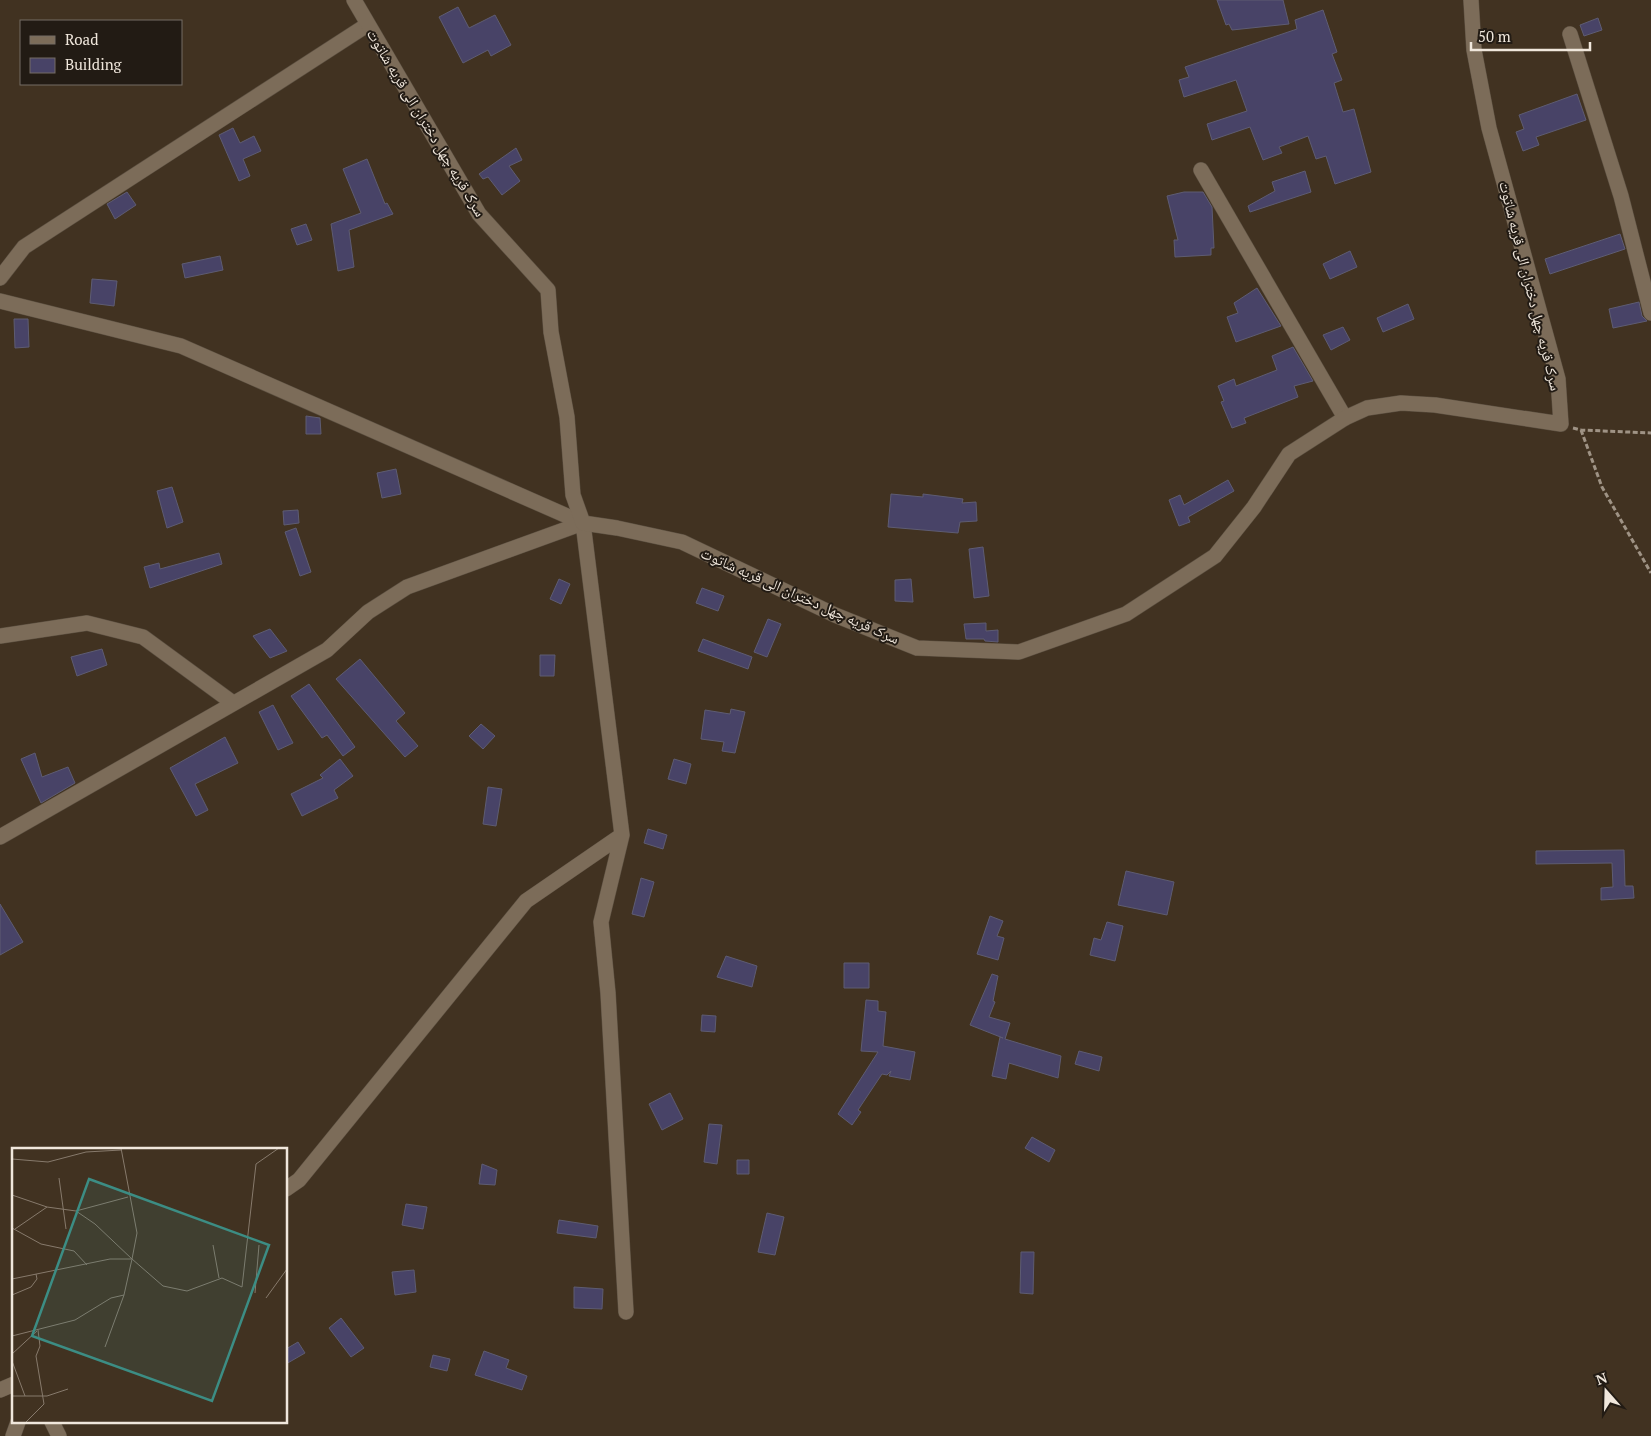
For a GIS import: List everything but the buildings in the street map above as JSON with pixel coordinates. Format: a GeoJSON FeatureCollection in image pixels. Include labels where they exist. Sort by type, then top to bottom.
{"type":"FeatureCollection","features":[{"type":"Feature","properties":{"kind":"street","name":"سرک قریه چهل دختران الی قریه شاتوت"},"geometry":{"type":"LineString","coordinates":[[354,0],[479,214],[548,290],[551,332],[567,417],[573,495],[583,523],[682,542],[835,615],[917,648],[1019,652],[1126,614],[1215,556],[1254,507],[1289,454],[1345,418],[1367,408],[1401,403],[1473,409],[1561,424],[1558,379],[1490,128],[1474,50],[1471,0]]}},
{"type":"Feature","properties":{"kind":"street"},"geometry":{"type":"LineString","coordinates":[[0,278],[24,246],[367,25]]}},
{"type":"Feature","properties":{"kind":"street"},"geometry":{"type":"LineString","coordinates":[[1570,34],[1621,196],[1651,314]]}},
{"type":"Feature","properties":{"kind":"street"},"geometry":{"type":"LineString","coordinates":[[1201,170],[1345,418]]}},
{"type":"Feature","properties":{"kind":"street"},"geometry":{"type":"LineString","coordinates":[[0,301],[181,346],[583,523]]}},
{"type":"Feature","properties":{"kind":"street"},"geometry":{"type":"LineString","coordinates":[[0,837],[327,650],[368,612],[407,587],[583,523]]}},
{"type":"Feature","properties":{"kind":"street"},"geometry":{"type":"LineString","coordinates":[[583,523],[622,834],[601,922],[608,993],[626,1312]]}},
{"type":"Feature","properties":{"kind":"street"},"geometry":{"type":"LineString","coordinates":[[0,636],[87,624],[143,637],[233,703]]}},
{"type":"Feature","properties":{"kind":"street"},"geometry":{"type":"LineString","coordinates":[[288,1187],[305,1172],[526,901],[622,834]]}},
{"type":"Feature","properties":{"kind":"street"},"geometry":{"type":"LineString","coordinates":[[0,1390],[12,1385]]}},
{"type":"Feature","properties":{"kind":"street"},"geometry":{"type":"LineString","coordinates":[[13,1436],[17,1424]]}},
{"type":"Feature","properties":{"kind":"street"},"geometry":{"type":"LineString","coordinates":[[53,1424],[59,1436]]}},
{"type":"Feature","properties":{"kind":"path"},"geometry":{"type":"LineString","coordinates":[[1561,424],[1580,430],[1651,434]]}},
{"type":"Feature","properties":{"kind":"path"},"geometry":{"type":"LineString","coordinates":[[1580,430],[1602,487],[1651,573]]}}]}
